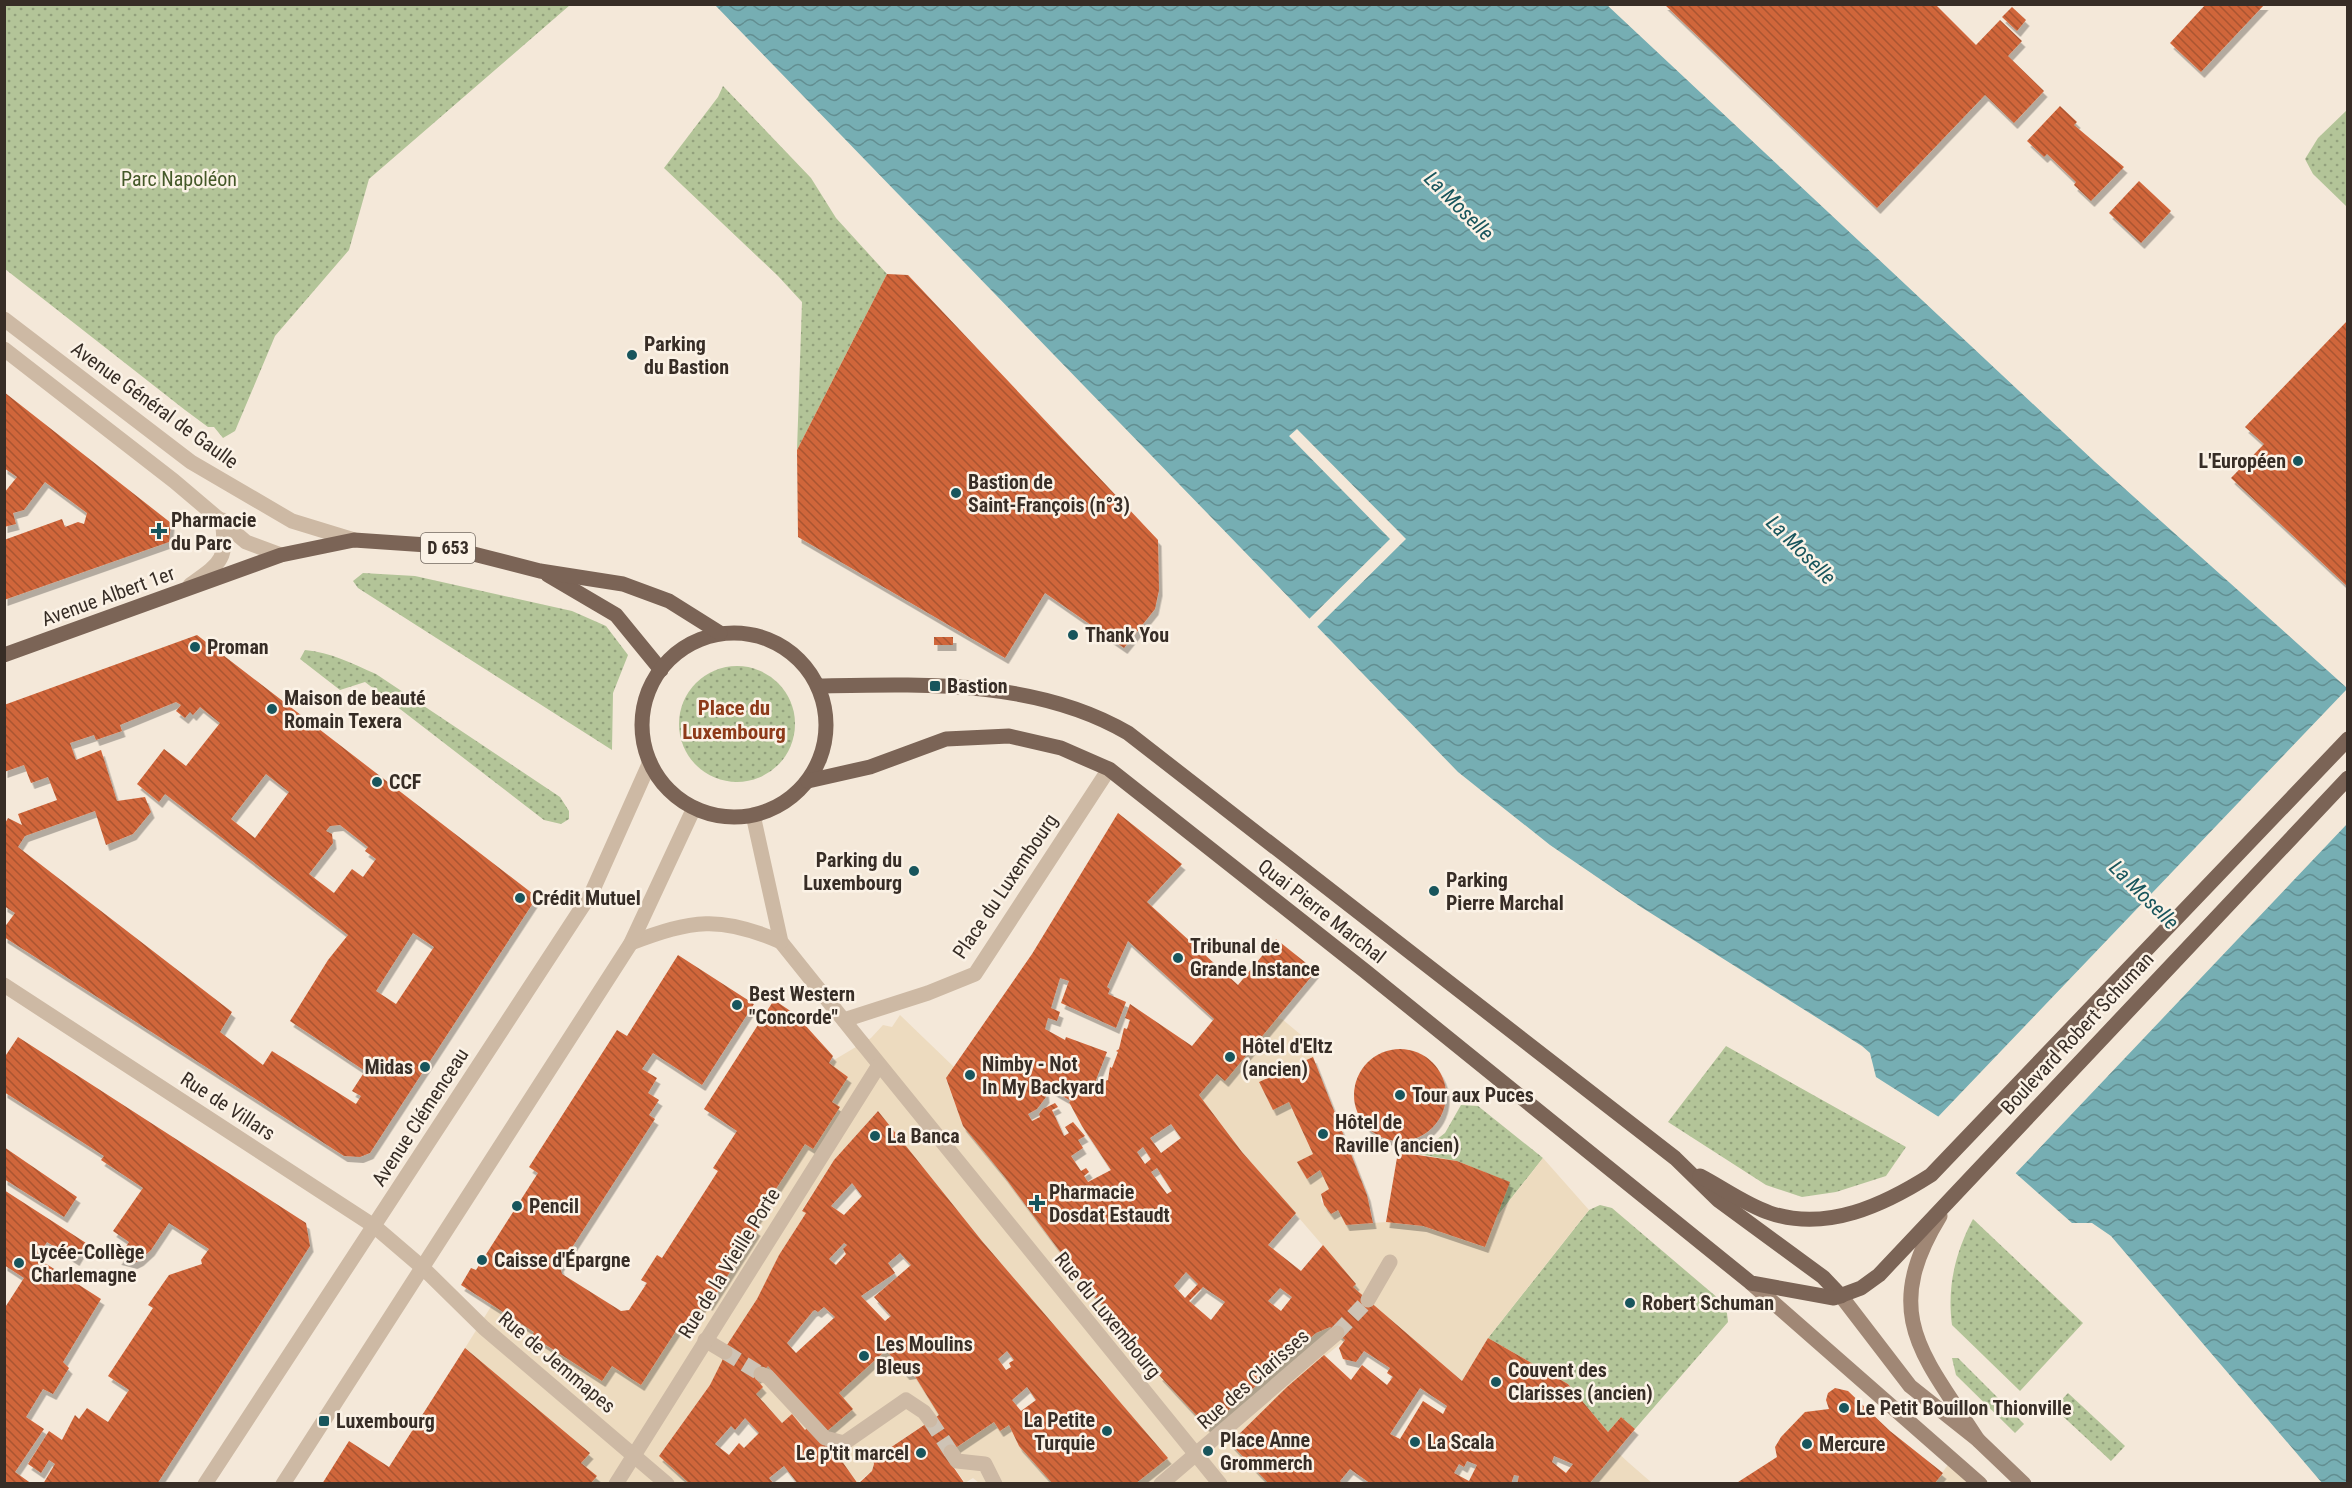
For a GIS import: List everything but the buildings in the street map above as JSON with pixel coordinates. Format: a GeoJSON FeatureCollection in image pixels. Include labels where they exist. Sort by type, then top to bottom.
{"type":"FeatureCollection","features":[{"type":"Feature","properties":{"kind":"main road","name":"Avenue Albert 1er"},"geometry":{"type":"LineString","coordinates":[[4,655],[281,555],[354,540],[393,540],[442,546],[540,571],[623,584],[669,601],[720,633]]}},
{"type":"Feature","properties":{"kind":"main road","name":"Avenue Albert 1er"},"geometry":{"type":"LineString","coordinates":[[540,571],[616,615],[661,670]]}},
{"type":"Feature","properties":{"kind":"main road"},"geometry":{"type":"LineString","coordinates":[[720,633],[759,636],[783,647],[803,664],[818,686],[825,707],[826,729],[817,766],[808,781],[793,796],[774,808],[753,815],[723,816],[694,808],[676,796],[661,781],[650,762],[643,739],[643,715],[648,691],[661,670],[687,646],[720,633]]}},
{"type":"Feature","properties":{"kind":"main road","name":"Quai Pierre Marchal"},"geometry":{"type":"LineString","coordinates":[[818,686],[935,686],[1034,696],[1112,724],[1164,760],[1690,1170],[1718,1200],[1823,1277],[1841,1296]]}},
{"type":"Feature","properties":{"kind":"main road","name":"Quai Pierre Marchal"},"geometry":{"type":"LineString","coordinates":[[808,781],[870,767],[946,740],[1009,736],[1061,748],[1109,770],[1365,971],[1751,1283],[1816,1342],[1899,1410],[1980,1484]]}},
{"type":"Feature","properties":{"kind":"main road","name":"Boulevard Robert Schuman"},"geometry":{"type":"LineString","coordinates":[[1931,1175],[2348,739]]}},
{"type":"Feature","properties":{"kind":"main road","name":"Boulevard Robert Schuman"},"geometry":{"type":"LineString","coordinates":[[1841,1296],[1861,1288],[1879,1275],[2348,778]]}},
{"type":"Feature","properties":{"kind":"main road","name":"Quai Pierre Marchal"},"geometry":{"type":"LineString","coordinates":[[1690,1170],[1768,1212],[1788,1218],[1821,1219],[1860,1212],[1897,1197],[1931,1175]]}},
{"type":"Feature","properties":{"kind":"main road"},"geometry":{"type":"LineString","coordinates":[[1952,1196],[1923,1243],[1916,1263],[1911,1284],[1911,1321],[1925,1358],[1978,1440]]}},
{"type":"Feature","properties":{"kind":"main road","name":"Quai Pierre Marchal"},"geometry":{"type":"LineString","coordinates":[[1751,1283],[1821,1297],[1841,1296]]}},
{"type":"Feature","properties":{"kind":"main road"},"geometry":{"type":"LineString","coordinates":[[1841,1296],[1910,1386],[1978,1440],[2024,1484]]}},
{"type":"Feature","properties":{"kind":"street","name":"Avenue Général de Gaulle"},"geometry":{"type":"LineString","coordinates":[[4,320],[191,462],[223,483],[292,521],[354,540]]}},
{"type":"Feature","properties":{"kind":"street"},"geometry":{"type":"LineString","coordinates":[[4,349],[222,520],[246,542],[281,555]]}},
{"type":"Feature","properties":{"kind":"street"},"geometry":{"type":"LineString","coordinates":[[180,592],[217,567],[226,545],[222,520]]}},
{"type":"Feature","properties":{"kind":"street","name":"Avenue Clémenceau"},"geometry":{"type":"LineString","coordinates":[[205,1484],[592,892],[650,762]]}},
{"type":"Feature","properties":{"kind":"street","name":"Place du Luxembourg"},"geometry":{"type":"LineString","coordinates":[[844,1020],[975,974],[1109,770]]}},
{"type":"Feature","properties":{"kind":"street"},"geometry":{"type":"LineString","coordinates":[[284,1484],[631,944],[694,808]]}},
{"type":"Feature","properties":{"kind":"street"},"geometry":{"type":"LineString","coordinates":[[753,815],[781,942],[844,1020]]}},
{"type":"Feature","properties":{"kind":"street"},"geometry":{"type":"LineString","coordinates":[[631,944],[670,929],[709,922],[734,925],[781,942]]}},
{"type":"Feature","properties":{"kind":"street","name":"Rue de Villars"},"geometry":{"type":"LineString","coordinates":[[4,985],[374,1226],[423,1268]]}},
{"type":"Feature","properties":{"kind":"street","name":"Rue du Luxembourg"},"geometry":{"type":"LineString","coordinates":[[844,1020],[1191,1450]]}},
{"type":"Feature","properties":{"kind":"street","name":"Rue de la Vieille Porte"},"geometry":{"type":"LineString","coordinates":[[616,1484],[879,1065]]}},
{"type":"Feature","properties":{"kind":"street"},"geometry":{"type":"LineString","coordinates":[[1368,1300],[1390,1262]]}},
{"type":"Feature","properties":{"kind":"street","name":"Rue de Jemmapes"},"geometry":{"type":"LineString","coordinates":[[423,1268],[484,1328],[635,1454],[667,1484]]}},
{"type":"Feature","properties":{"kind":"street","name":"Rue des Clarisses"},"geometry":{"type":"LineString","coordinates":[[1161,1484],[1191,1450],[1337,1333]]}},
{"type":"Feature","properties":{"kind":"street"},"geometry":{"type":"LineString","coordinates":[[705,1340],[725,1352]]}},
{"type":"Feature","properties":{"kind":"street"},"geometry":{"type":"LineString","coordinates":[[761,1374],[768,1377],[825,1438],[844,1443],[906,1400],[924,1412],[930,1420]]}},
{"type":"Feature","properties":{"kind":"street"},"geometry":{"type":"LineString","coordinates":[[1191,1450],[1220,1484]]}},
{"type":"Feature","properties":{"kind":"street"},"geometry":{"type":"LineString","coordinates":[[951,1452],[957,1461],[985,1464],[995,1484]]}},
{"type":"Feature","properties":{"kind":"green space","name":"Parc Napoléon"},"geometry":{"type":"Polygon","coordinates":[[[4,5],[570,5],[369,179],[349,250],[275,336],[235,431],[223,438],[214,427],[208,427],[185,410],[5,269],[4,5]]]}},
{"type":"Feature","properties":{"kind":"green space"},"geometry":{"type":"Polygon","coordinates":[[[723,86],[811,178],[836,218],[887,274],[797,450],[802,302],[778,276],[664,168],[718,97],[723,86]]]}},
{"type":"Feature","properties":{"kind":"green space"},"geometry":{"type":"Polygon","coordinates":[[[2347,110],[2347,207],[2313,174],[2305,159],[2318,138],[2347,110]]]}},
{"type":"Feature","properties":{"kind":"green space"},"geometry":{"type":"Polygon","coordinates":[[[363,573],[415,576],[572,611],[606,626],[628,655],[613,693],[612,750],[358,588],[353,581],[363,573]]]}},
{"type":"Feature","properties":{"kind":"green space"},"geometry":{"type":"Polygon","coordinates":[[[305,650],[332,656],[376,674],[560,797],[569,811],[569,819],[561,824],[544,820],[365,682],[340,690],[300,659],[305,650]]]}},
{"type":"Feature","properties":{"kind":"green space"},"geometry":{"type":"Polygon","coordinates":[[[737,666],[759,670],[778,683],[791,702],[795,724],[791,746],[778,765],[759,778],[737,782],[715,778],[696,765],[683,746],[679,724],[683,702],[696,683],[715,670],[737,666]]]}},
{"type":"Feature","properties":{"kind":"green space"},"geometry":{"type":"Polygon","coordinates":[[[1726,1046],[1906,1147],[1886,1176],[1836,1192],[1802,1197],[1766,1185],[1668,1122],[1726,1046]]]}},
{"type":"Feature","properties":{"kind":"green space"},"geometry":{"type":"Polygon","coordinates":[[[1461,1105],[1478,1106],[1543,1158],[1495,1219],[1509,1182],[1457,1161],[1418,1154],[1445,1133],[1461,1105]]]}},
{"type":"Feature","properties":{"kind":"green space"},"geometry":{"type":"Polygon","coordinates":[[[1600,1205],[1612,1208],[1726,1305],[1728,1322],[1635,1429],[1621,1417],[1608,1432],[1568,1384],[1488,1338],[1589,1210],[1600,1205]]]}},
{"type":"Feature","properties":{"kind":"green space"},"geometry":{"type":"Polygon","coordinates":[[[1973,1219],[2083,1323],[2020,1391],[1952,1325],[1951,1297],[1954,1271],[1961,1245],[1973,1219]]]}},
{"type":"Feature","properties":{"kind":"green space"},"geometry":{"type":"Polygon","coordinates":[[[1952,1358],[1958,1358],[2024,1424],[2015,1433],[1956,1375],[1952,1358]]]}},
{"type":"Feature","properties":{"kind":"green space"},"geometry":{"type":"Polygon","coordinates":[[[2068,1393],[2125,1446],[2111,1461],[2054,1408],[2068,1393]]]}},
{"type":"Feature","properties":{"kind":"shaded area"},"geometry":{"type":"Polygon","coordinates":[[[900,1015],[954,1067],[946,1079],[963,1126],[1004,1176],[1087,1288],[1163,1371],[1208,1428],[1316,1333],[1330,1327],[1345,1340],[1287,1387],[1230,1443],[1269,1483],[1135,1483],[1136,1421],[982,1241],[878,1111],[834,1160],[802,1210],[806,1213],[779,1255],[757,1299],[727,1345],[839,1393],[886,1350],[906,1374],[913,1373],[959,1446],[994,1422],[1000,1431],[1009,1425],[1019,1446],[1053,1483],[979,1483],[973,1478],[965,1483],[925,1424],[881,1454],[872,1457],[874,1464],[872,1471],[857,1483],[839,1457],[844,1453],[837,1445],[832,1448],[808,1427],[805,1430],[792,1414],[782,1423],[723,1361],[710,1385],[659,1456],[690,1483],[590,1483],[596,1476],[581,1463],[589,1453],[465,1348],[492,1305],[534,1332],[532,1337],[602,1380],[612,1366],[641,1385],[681,1323],[705,1302],[710,1304],[757,1230],[752,1226],[805,1144],[839,1107],[832,1102],[848,1077],[829,1063],[871,1038],[883,1025],[892,1027],[900,1015]]]}},
{"type":"Feature","properties":{"kind":"shaded area"},"geometry":{"type":"Polygon","coordinates":[[[1276,1018],[1282,1019],[1319,1050],[1313,1057],[1259,1082],[1273,1110],[1289,1102],[1313,1154],[1298,1163],[1307,1179],[1320,1170],[1329,1189],[1321,1194],[1321,1201],[1331,1214],[1338,1210],[1346,1225],[1386,1222],[1423,1226],[1485,1247],[1495,1219],[1543,1158],[1589,1210],[1488,1338],[1462,1381],[1353,1287],[1356,1284],[1242,1152],[1199,1095],[1217,1074],[1276,1018]]]}},
{"type":"Feature","properties":{"kind":"shaded area"},"geometry":{"type":"Polygon","coordinates":[[[1616,1451],[1629,1463],[1652,1483],[1589,1484],[1616,1451]]]}},
{"type":"Feature","properties":{"kind":"shaded area"},"geometry":{"type":"Polygon","coordinates":[[[1950,1462],[1974,1484],[1934,1484],[1950,1462]]]}},
{"type":"Feature","properties":{"kind":"water","name":"La Moselle"},"geometry":{"type":"Polygon","coordinates":[[[715,5],[1607,5],[2095,462],[2347,688],[2347,1483],[2322,1483],[2111,1236],[2092,1223],[2072,1223],[1986,1147],[1876,1077],[1870,1053],[1862,1046],[1641,907],[1550,845],[1458,772],[715,5]]]}},
{"type":"Feature","properties":{"kind":"pier"},"geometry":{"type":"Polygon","coordinates":[[[1297,429],[1406,539],[1315,629],[1307,621],[1390,539],[1289,436],[1297,429]]]}},
{"type":"Feature","properties":{"kind":"pier"},"geometry":{"type":"Polygon","coordinates":[[[2347,689],[2347,824],[2014,1175],[1985,1149],[1936,1119],[2347,689]]]}},
{"type":"Feature","properties":{"kind":"tunnel"},"geometry":{"type":"LineString","coordinates":[[1337,1333],[1368,1300]]}},
{"type":"Feature","properties":{"kind":"tunnel"},"geometry":{"type":"LineString","coordinates":[[725,1352],[761,1374]]}},
{"type":"Feature","properties":{"kind":"tunnel"},"geometry":{"type":"LineString","coordinates":[[930,1420],[951,1452]]}},
{"type":"Feature","properties":{"kind":"place","name":"Parking du Bastion"},"geometry":{"type":"Point","coordinates":[632,355]}},
{"type":"Feature","properties":{"kind":"place","name":"L'Européen"},"geometry":{"type":"Point","coordinates":[2298,461]}},
{"type":"Feature","properties":{"kind":"place","name":"Bastion de Saint-François (n°3)"},"geometry":{"type":"Point","coordinates":[956,493]}},
{"type":"Feature","properties":{"kind":"place","name":"Pharmacie du Parc"},"geometry":{"type":"Point","coordinates":[159,531]}},
{"type":"Feature","properties":{"kind":"place","name":"Thank You"},"geometry":{"type":"Point","coordinates":[1073,635]}},
{"type":"Feature","properties":{"kind":"place","name":"Proman"},"geometry":{"type":"Point","coordinates":[195,647]}},
{"type":"Feature","properties":{"kind":"place","name":"Bastion"},"geometry":{"type":"Point","coordinates":[935,686]}},
{"type":"Feature","properties":{"kind":"place","name":"Maison de beauté Romain Texera"},"geometry":{"type":"Point","coordinates":[272,709]}},
{"type":"Feature","properties":{"kind":"place","name":"CCF"},"geometry":{"type":"Point","coordinates":[377,782]}},
{"type":"Feature","properties":{"kind":"place","name":"Parking du Luxembourg"},"geometry":{"type":"Point","coordinates":[914,871]}},
{"type":"Feature","properties":{"kind":"place","name":"Parking Pierre Marchal"},"geometry":{"type":"Point","coordinates":[1434,891]}},
{"type":"Feature","properties":{"kind":"place","name":"Crédit Mutuel"},"geometry":{"type":"Point","coordinates":[520,898]}},
{"type":"Feature","properties":{"kind":"place","name":"Tribunal de Grande Instance"},"geometry":{"type":"Point","coordinates":[1178,958]}},
{"type":"Feature","properties":{"kind":"place","name":"Best Western \"Concorde\""},"geometry":{"type":"Point","coordinates":[737,1005]}},
{"type":"Feature","properties":{"kind":"place","name":"Hôtel d'Eltz (ancien)"},"geometry":{"type":"Point","coordinates":[1230,1057]}},
{"type":"Feature","properties":{"kind":"place","name":"Midas"},"geometry":{"type":"Point","coordinates":[425,1067]}},
{"type":"Feature","properties":{"kind":"place","name":"Nimby - Not In My Backyard"},"geometry":{"type":"Point","coordinates":[970,1075]}},
{"type":"Feature","properties":{"kind":"place","name":"Tour aux Puces"},"geometry":{"type":"Point","coordinates":[1400,1095]}},
{"type":"Feature","properties":{"kind":"place","name":"Hôtel de Raville (ancien)"},"geometry":{"type":"Point","coordinates":[1323,1134]}},
{"type":"Feature","properties":{"kind":"place","name":"La Banca"},"geometry":{"type":"Point","coordinates":[875,1136]}},
{"type":"Feature","properties":{"kind":"place","name":"Pharmacie Dosdat Estaudt"},"geometry":{"type":"Point","coordinates":[1037,1203]}},
{"type":"Feature","properties":{"kind":"place","name":"Pencil"},"geometry":{"type":"Point","coordinates":[517,1206]}},
{"type":"Feature","properties":{"kind":"place","name":"Caisse d'Épargne"},"geometry":{"type":"Point","coordinates":[482,1260]}},
{"type":"Feature","properties":{"kind":"place","name":"Lycée-Collège Charlemagne"},"geometry":{"type":"Point","coordinates":[19,1263]}},
{"type":"Feature","properties":{"kind":"place","name":"Robert Schuman"},"geometry":{"type":"Point","coordinates":[1630,1303]}},
{"type":"Feature","properties":{"kind":"place","name":"Les Moulins Bleus"},"geometry":{"type":"Point","coordinates":[864,1356]}},
{"type":"Feature","properties":{"kind":"place","name":"Couvent des Clarisses (ancien)"},"geometry":{"type":"Point","coordinates":[1496,1382]}},
{"type":"Feature","properties":{"kind":"place","name":"Le Petit Bouillon Thionville"},"geometry":{"type":"Point","coordinates":[1844,1408]}},
{"type":"Feature","properties":{"kind":"place","name":"Luxembourg"},"geometry":{"type":"Point","coordinates":[324,1421]}},
{"type":"Feature","properties":{"kind":"place","name":"La Petite Turquie"},"geometry":{"type":"Point","coordinates":[1107,1431]}},
{"type":"Feature","properties":{"kind":"place","name":"La Scala"},"geometry":{"type":"Point","coordinates":[1415,1442]}},
{"type":"Feature","properties":{"kind":"place","name":"Mercure"},"geometry":{"type":"Point","coordinates":[1807,1444]}},
{"type":"Feature","properties":{"kind":"place","name":"Place Anne Grommerch"},"geometry":{"type":"Point","coordinates":[1208,1451]}},
{"type":"Feature","properties":{"kind":"place","name":"Le p'tit marcel"},"geometry":{"type":"Point","coordinates":[921,1453]}},
{"type":"Feature","properties":{"kind":"district","name":"Place du Luxembourg"},"geometry":{"type":"Point","coordinates":[734,720]}}]}
